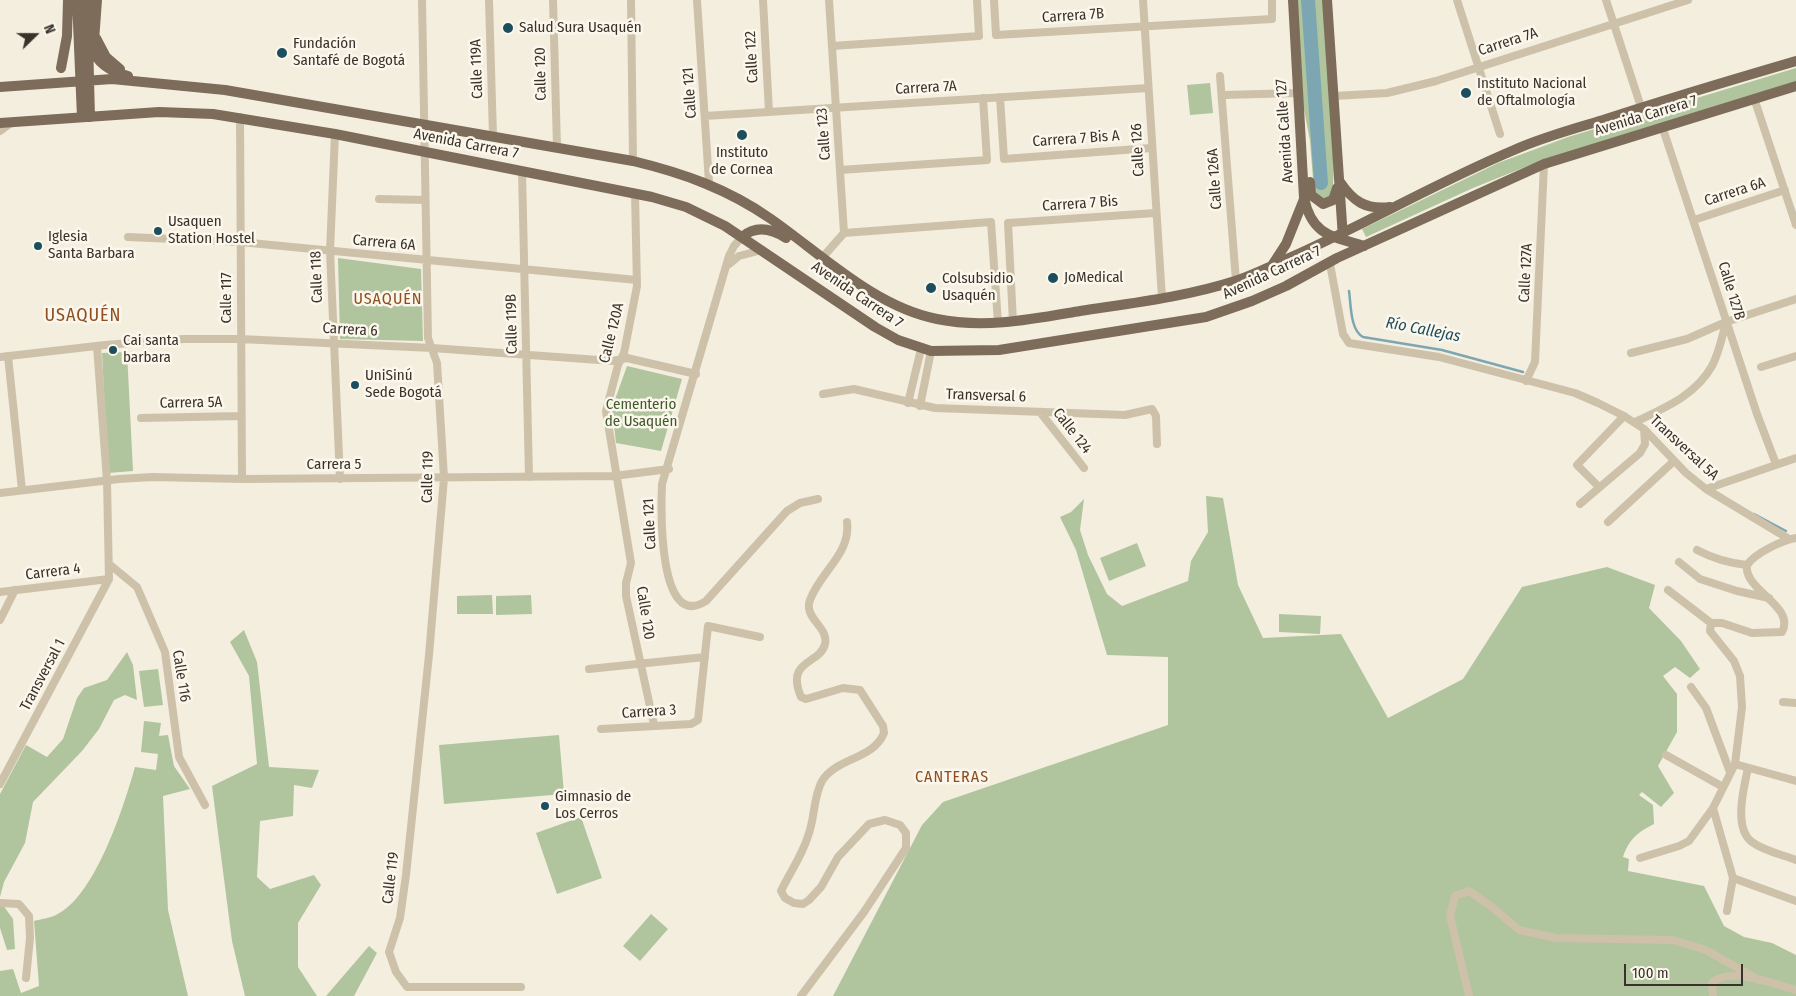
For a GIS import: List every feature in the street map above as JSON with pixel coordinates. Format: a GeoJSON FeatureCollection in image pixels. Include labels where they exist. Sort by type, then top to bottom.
{"type":"FeatureCollection","features":[{"type":"Feature","properties":{"kind":"main road"},"geometry":{"type":"LineString","coordinates":[[61,68],[67,36],[68,0]]}},
{"type":"Feature","properties":{"kind":"main road"},"geometry":{"type":"LineString","coordinates":[[77,0],[87,41],[93,54],[108,69],[153,83]]}},
{"type":"Feature","properties":{"kind":"main road"},"geometry":{"type":"LineString","coordinates":[[82,21],[87,0]]}},
{"type":"Feature","properties":{"kind":"main road"},"geometry":{"type":"LineString","coordinates":[[86,117],[84,81],[87,41],[96,0]]}},
{"type":"Feature","properties":{"kind":"main road","name":"Avenida Calle 127"},"geometry":{"type":"LineString","coordinates":[[1292,0],[1304,198],[1312,223],[1318,230],[1364,246]]}},
{"type":"Feature","properties":{"kind":"main road"},"geometry":{"type":"LineString","coordinates":[[1327,0],[1340,181],[1340,237],[1333,261]]}},
{"type":"Feature","properties":{"kind":"main road"},"geometry":{"type":"LineString","coordinates":[[43,84],[87,41]]}},
{"type":"Feature","properties":{"kind":"main road"},"geometry":{"type":"LineString","coordinates":[[87,41],[102,52],[110,62],[125,72],[153,83]]}},
{"type":"Feature","properties":{"kind":"main road"},"geometry":{"type":"LineString","coordinates":[[84,81],[93,54]]}},
{"type":"Feature","properties":{"kind":"main road","name":"Avenida Carrera 7"},"geometry":{"type":"LineString","coordinates":[[0,87],[112,79],[241,92],[633,161],[708,183],[769,218],[822,258],[890,303],[916,314],[950,322],[998,323],[1162,298],[1236,280],[1340,237],[1398,206],[1513,150],[1641,107],[1796,61]]}},
{"type":"Feature","properties":{"kind":"main road","name":"Avenida Carrera 7"},"geometry":{"type":"LineString","coordinates":[[0,123],[177,111],[240,118],[335,134],[635,194],[686,207],[725,226],[875,327],[898,340],[926,350],[999,350],[1206,317],[1252,301],[1364,246],[1544,164],[1796,86]]}},
{"type":"Feature","properties":{"kind":"main road"},"geometry":{"type":"LineString","coordinates":[[1299,112],[1306,141],[1311,195],[1323,204],[1330,202],[1336,196],[1338,156]]}},
{"type":"Feature","properties":{"kind":"main road"},"geometry":{"type":"LineString","coordinates":[[1340,181],[1350,196],[1361,204],[1380,208],[1398,206]]}},
{"type":"Feature","properties":{"kind":"main road"},"geometry":{"type":"LineString","coordinates":[[1270,266],[1286,244],[1304,198]]}},
{"type":"Feature","properties":{"kind":"main road"},"geometry":{"type":"LineString","coordinates":[[742,237],[760,229],[774,231],[842,272]]}},
{"type":"Feature","properties":{"kind":"street","name":"Calle 119"},"geometry":{"type":"LineString","coordinates":[[422,0],[423,152],[428,338],[437,363],[444,478],[429,655],[406,874],[400,918],[389,952],[396,972],[406,987],[521,987]]}},
{"type":"Feature","properties":{"kind":"street","name":"Calle 119A"},"geometry":{"type":"LineString","coordinates":[[489,0],[493,136]]}},
{"type":"Feature","properties":{"kind":"street","name":"Calle 120"},"geometry":{"type":"LineString","coordinates":[[553,0],[557,147]]}},
{"type":"Feature","properties":{"kind":"street"},"geometry":{"type":"LineString","coordinates":[[631,0],[633,161]]}},
{"type":"Feature","properties":{"kind":"street","name":"Calle 121"},"geometry":{"type":"LineString","coordinates":[[697,0],[708,183]]}},
{"type":"Feature","properties":{"kind":"street","name":"Calle 122"},"geometry":{"type":"LineString","coordinates":[[763,0],[769,112]]}},
{"type":"Feature","properties":{"kind":"street","name":"Calle 123"},"geometry":{"type":"LineString","coordinates":[[829,0],[844,233]]}},
{"type":"Feature","properties":{"kind":"street"},"geometry":{"type":"LineString","coordinates":[[832,46],[979,36],[977,0]]}},
{"type":"Feature","properties":{"kind":"street","name":"Carrera 7B"},"geometry":{"type":"LineString","coordinates":[[994,0],[996,35],[1272,19],[1272,0]]}},
{"type":"Feature","properties":{"kind":"street","name":"Calle 126"},"geometry":{"type":"LineString","coordinates":[[1143,0],[1155,213],[1162,298]]}},
{"type":"Feature","properties":{"kind":"street"},"geometry":{"type":"LineString","coordinates":[[1458,0],[1500,134]]}},
{"type":"Feature","properties":{"kind":"street"},"geometry":{"type":"LineString","coordinates":[[1606,0],[1641,107]]}},
{"type":"Feature","properties":{"kind":"street","name":"Carrera 7A"},"geometry":{"type":"LineString","coordinates":[[1334,96],[1387,93],[1436,81],[1688,0]]}},
{"type":"Feature","properties":{"kind":"street","name":"Calle 126A"},"geometry":{"type":"LineString","coordinates":[[1220,76],[1236,280]]}},
{"type":"Feature","properties":{"kind":"street","name":"Carrera 7A"},"geometry":{"type":"LineString","coordinates":[[705,116],[1148,88]]}},
{"type":"Feature","properties":{"kind":"street"},"geometry":{"type":"LineString","coordinates":[[1222,95],[1298,93]]}},
{"type":"Feature","properties":{"kind":"street","name":"Carrera 7 Bis A"},"geometry":{"type":"LineString","coordinates":[[1000,97],[1004,158],[1151,148]]}},
{"type":"Feature","properties":{"kind":"street"},"geometry":{"type":"LineString","coordinates":[[840,170],[987,160],[983,98]]}},
{"type":"Feature","properties":{"kind":"street"},"geometry":{"type":"LineString","coordinates":[[1754,98],[1796,225]]}},
{"type":"Feature","properties":{"kind":"street","name":"Calle 117"},"geometry":{"type":"LineString","coordinates":[[240,118],[242,479]]}},
{"type":"Feature","properties":{"kind":"street"},"geometry":{"type":"LineString","coordinates":[[0,131],[12,122]]}},
{"type":"Feature","properties":{"kind":"street","name":"Calle 127B"},"geometry":{"type":"LineString","coordinates":[[1662,126],[1726,322],[1776,464]]}},
{"type":"Feature","properties":{"kind":"street","name":"Calle 118"},"geometry":{"type":"LineString","coordinates":[[335,134],[330,251],[340,479]]}},
{"type":"Feature","properties":{"kind":"street","name":"Calle 127A"},"geometry":{"type":"LineString","coordinates":[[1526,381],[1535,362],[1544,164]]}},
{"type":"Feature","properties":{"kind":"street","name":"Calle 119B"},"geometry":{"type":"LineString","coordinates":[[522,171],[529,477]]}},
{"type":"Feature","properties":{"kind":"street","name":"Carrera 6A"},"geometry":{"type":"LineString","coordinates":[[1694,220],[1784,190]]}},
{"type":"Feature","properties":{"kind":"street","name":"Calle 120A"},"geometry":{"type":"LineString","coordinates":[[618,476],[606,411],[620,360],[624,353],[637,280],[635,194]]}},
{"type":"Feature","properties":{"kind":"street"},"geometry":{"type":"LineString","coordinates":[[379,199],[424,200]]}},
{"type":"Feature","properties":{"kind":"street","name":"Carrera 7 Bis"},"geometry":{"type":"LineString","coordinates":[[1013,322],[1008,223],[1155,213]]}},
{"type":"Feature","properties":{"kind":"street"},"geometry":{"type":"LineString","coordinates":[[822,258],[844,233],[991,222],[998,323]]}},
{"type":"Feature","properties":{"kind":"street","name":"Carrera 6A"},"geometry":{"type":"LineString","coordinates":[[128,237],[240,242],[637,280]]}},
{"type":"Feature","properties":{"kind":"street","name":"Calle 121"},"geometry":{"type":"LineString","coordinates":[[742,237],[734,246],[727,266],[662,484],[661,512],[665,555],[669,579],[674,592],[686,607],[692,608],[706,601],[787,511],[800,503],[818,499]]}},
{"type":"Feature","properties":{"kind":"street"},"geometry":{"type":"LineString","coordinates":[[727,266],[739,256],[763,250]]}},
{"type":"Feature","properties":{"kind":"street","name":"Transversal 5A"},"geometry":{"type":"LineString","coordinates":[[1333,261],[1346,340],[1360,346],[1439,357],[1575,393],[1635,422],[1674,461],[1706,489],[1792,538]]}},
{"type":"Feature","properties":{"kind":"street"},"geometry":{"type":"LineString","coordinates":[[1631,353],[1687,339],[1726,322],[1796,298]]}},
{"type":"Feature","properties":{"kind":"street"},"geometry":{"type":"LineString","coordinates":[[1635,422],[1674,403],[1699,384],[1712,366],[1726,322]]}},
{"type":"Feature","properties":{"kind":"street","name":"Carrera 6"},"geometry":{"type":"LineString","coordinates":[[4,356],[184,339],[240,339],[432,348],[620,360],[627,358],[696,374]]}},
{"type":"Feature","properties":{"kind":"street"},"geometry":{"type":"LineString","coordinates":[[97,346],[107,481],[109,579]]}},
{"type":"Feature","properties":{"kind":"street"},"geometry":{"type":"LineString","coordinates":[[908,403],[926,350]]}},
{"type":"Feature","properties":{"kind":"street"},"geometry":{"type":"LineString","coordinates":[[920,406],[926,350]]}},
{"type":"Feature","properties":{"kind":"street"},"geometry":{"type":"LineString","coordinates":[[4,356],[22,490]]}},
{"type":"Feature","properties":{"kind":"street"},"geometry":{"type":"LineString","coordinates":[[1761,367],[1796,356]]}},
{"type":"Feature","properties":{"kind":"street","name":"Transversal 6"},"geometry":{"type":"LineString","coordinates":[[823,394],[854,389],[920,406],[953,410],[1126,415],[1152,409],[1156,416],[1157,444]]}},
{"type":"Feature","properties":{"kind":"street","name":"Calle 124"},"geometry":{"type":"LineString","coordinates":[[1040,412],[1084,468]]}},
{"type":"Feature","properties":{"kind":"street","name":"Carrera 5A"},"geometry":{"type":"LineString","coordinates":[[141,418],[241,416]]}},
{"type":"Feature","properties":{"kind":"street"},"geometry":{"type":"LineString","coordinates":[[1599,487],[1577,465],[1624,416]]}},
{"type":"Feature","properties":{"kind":"street"},"geometry":{"type":"LineString","coordinates":[[1580,504],[1643,450],[1644,429]]}},
{"type":"Feature","properties":{"kind":"street"},"geometry":{"type":"LineString","coordinates":[[1706,489],[1796,458]]}},
{"type":"Feature","properties":{"kind":"street"},"geometry":{"type":"LineString","coordinates":[[1608,522],[1674,461]]}},
{"type":"Feature","properties":{"kind":"street","name":"Carrera 5"},"geometry":{"type":"LineString","coordinates":[[0,493],[152,478],[340,479],[618,476],[668,469]]}},
{"type":"Feature","properties":{"kind":"street","name":"Calle 120"},"geometry":{"type":"LineString","coordinates":[[618,476],[631,563],[626,584],[626,596],[654,724]]}},
{"type":"Feature","properties":{"kind":"street"},"geometry":{"type":"LineString","coordinates":[[800,996],[864,912],[906,848],[906,833],[900,824],[886,820],[870,824],[838,857],[821,887],[809,900],[803,904],[794,903],[785,898],[781,891],[809,835],[823,779],[840,765],[872,748],[884,733],[883,726],[860,690],[843,688],[806,699],[801,697],[796,686],[801,669],[806,662],[823,649],[824,636],[810,613],[808,606],[813,594],[846,542],[846,522]]}},
{"type":"Feature","properties":{"kind":"street"},"geometry":{"type":"LineString","coordinates":[[1668,590],[1711,624],[1722,623],[1752,633],[1779,633],[1785,628],[1787,619],[1785,612],[1750,577],[1748,565],[1752,559],[1792,538]]}},
{"type":"Feature","properties":{"kind":"street"},"geometry":{"type":"LineString","coordinates":[[1697,550],[1720,561],[1748,565]]}},
{"type":"Feature","properties":{"kind":"street"},"geometry":{"type":"LineString","coordinates":[[1679,562],[1700,579],[1737,591],[1771,598]]}},
{"type":"Feature","properties":{"kind":"street","name":"Calle 116"},"geometry":{"type":"LineString","coordinates":[[108,564],[137,587],[165,652],[179,757],[205,804]]}},
{"type":"Feature","properties":{"kind":"street","name":"Carrera 4"},"geometry":{"type":"LineString","coordinates":[[0,592],[109,579]]}},
{"type":"Feature","properties":{"kind":"street","name":"Transversal 1"},"geometry":{"type":"LineString","coordinates":[[0,784],[109,579]]}},
{"type":"Feature","properties":{"kind":"street"},"geometry":{"type":"LineString","coordinates":[[0,620],[15,590]]}},
{"type":"Feature","properties":{"kind":"street"},"geometry":{"type":"LineString","coordinates":[[1640,858],[1680,846],[1689,841],[1713,808],[1735,764],[1742,707],[1740,676],[1734,661],[1710,631],[1711,624]]}},
{"type":"Feature","properties":{"kind":"street"},"geometry":{"type":"LineString","coordinates":[[589,669],[704,657],[708,626],[760,637]]}},
{"type":"Feature","properties":{"kind":"street","name":"Carrera 3"},"geometry":{"type":"LineString","coordinates":[[601,729],[654,724],[691,724],[698,720],[704,657]]}},
{"type":"Feature","properties":{"kind":"street"},"geometry":{"type":"LineString","coordinates":[[1691,687],[1706,708],[1730,772]]}},
{"type":"Feature","properties":{"kind":"street"},"geometry":{"type":"LineString","coordinates":[[1783,702],[1796,703]]}},
{"type":"Feature","properties":{"kind":"street"},"geometry":{"type":"LineString","coordinates":[[1666,755],[1723,788]]}},
{"type":"Feature","properties":{"kind":"street"},"geometry":{"type":"LineString","coordinates":[[1735,764],[1796,781]]}},
{"type":"Feature","properties":{"kind":"street"},"geometry":{"type":"LineString","coordinates":[[1748,768],[1741,803],[1741,816],[1747,836],[1756,844],[1796,860]]}},
{"type":"Feature","properties":{"kind":"street"},"geometry":{"type":"LineString","coordinates":[[1713,808],[1733,878],[1727,911]]}},
{"type":"Feature","properties":{"kind":"street"},"geometry":{"type":"LineString","coordinates":[[1733,878],[1796,901]]}},
{"type":"Feature","properties":{"kind":"street"},"geometry":{"type":"LineString","coordinates":[[1469,996],[1450,916],[1455,896],[1469,891],[1492,907],[1519,930],[1556,938],[1673,940],[1706,950],[1759,980]]}},
{"type":"Feature","properties":{"kind":"street"},"geometry":{"type":"LineString","coordinates":[[0,903],[19,904],[28,916],[30,938],[26,978]]}},
{"type":"Feature","properties":{"kind":"street"},"geometry":{"type":"LineString","coordinates":[[1713,996],[1712,983],[1718,977],[1727,975],[1759,980],[1796,990]]}},
{"type":"Feature","properties":{"kind":"green space"},"geometry":{"type":"Polygon","coordinates":[[[1296,0],[1324,0],[1334,146],[1333,191],[1330,199],[1322,201],[1314,191],[1310,141],[1303,104],[1296,0]]]}},
{"type":"Feature","properties":{"kind":"green space"},"geometry":{"type":"Polygon","coordinates":[[[1796,68],[1796,81],[1545,159],[1473,188],[1366,237],[1362,229],[1498,163],[1568,137],[1796,68]]]}},
{"type":"Feature","properties":{"kind":"green space"},"geometry":{"type":"Polygon","coordinates":[[[1210,83],[1213,113],[1190,115],[1187,85],[1210,83]]]}},
{"type":"Feature","properties":{"kind":"green space"},"geometry":{"type":"Polygon","coordinates":[[[338,258],[421,269],[423,341],[340,339],[338,258]]]}},
{"type":"Feature","properties":{"kind":"green space"},"geometry":{"type":"Polygon","coordinates":[[[127,352],[133,471],[108,473],[102,353],[127,352]]]}},
{"type":"Feature","properties":{"kind":"green space","name":"Cementerio de Usaquén"},"geometry":{"type":"Polygon","coordinates":[[[627,366],[682,379],[661,451],[616,443],[612,408],[627,366]]]}},
{"type":"Feature","properties":{"kind":"green space"},"geometry":{"type":"Polygon","coordinates":[[[1206,496],[1223,498],[1238,585],[1263,638],[1341,634],[1388,718],[1463,679],[1522,587],[1607,567],[1655,585],[1649,608],[1681,641],[1700,669],[1690,678],[1675,667],[1663,676],[1677,694],[1677,732],[1658,766],[1674,793],[1661,807],[1642,792],[1639,795],[1653,805],[1654,824],[1635,837],[1628,845],[1623,857],[1629,859],[1628,871],[1704,886],[1724,926],[1744,937],[1772,943],[1796,955],[1796,996],[833,996],[922,825],[943,802],[1168,725],[1168,657],[1107,655],[1076,550],[1060,517],[1071,512],[1084,499],[1080,530],[1088,555],[1107,594],[1122,606],[1188,581],[1191,561],[1208,532],[1206,496]]]}},
{"type":"Feature","properties":{"kind":"green space"},"geometry":{"type":"Polygon","coordinates":[[[1137,543],[1146,566],[1109,581],[1100,558],[1137,543]]]}},
{"type":"Feature","properties":{"kind":"green space"},"geometry":{"type":"Polygon","coordinates":[[[492,595],[493,614],[457,614],[457,596],[492,595]]]}},
{"type":"Feature","properties":{"kind":"green space"},"geometry":{"type":"Polygon","coordinates":[[[531,595],[532,614],[496,615],[496,596],[531,595]]]}},
{"type":"Feature","properties":{"kind":"green space"},"geometry":{"type":"Polygon","coordinates":[[[1279,614],[1321,616],[1320,634],[1279,632],[1279,614]]]}},
{"type":"Feature","properties":{"kind":"green space"},"geometry":{"type":"Polygon","coordinates":[[[244,630],[257,662],[269,767],[319,770],[312,788],[294,785],[293,816],[260,821],[257,877],[270,889],[314,875],[321,885],[298,923],[298,967],[317,996],[245,996],[232,941],[212,786],[257,764],[249,676],[230,642],[244,630]]]}},
{"type":"Feature","properties":{"kind":"green space"},"geometry":{"type":"Polygon","coordinates":[[[127,652],[133,665],[137,700],[125,695],[114,700],[99,729],[82,751],[33,802],[25,843],[4,882],[0,897],[0,794],[26,745],[47,757],[63,739],[77,698],[84,688],[107,680],[127,652]]]}},
{"type":"Feature","properties":{"kind":"green space"},"geometry":{"type":"Polygon","coordinates":[[[158,669],[163,705],[144,707],[139,671],[158,669]]]}},
{"type":"Feature","properties":{"kind":"green space"},"geometry":{"type":"Polygon","coordinates":[[[144,721],[161,723],[159,736],[168,735],[174,766],[190,789],[163,796],[168,910],[188,996],[0,996],[0,971],[13,969],[21,993],[39,986],[34,921],[56,915],[70,905],[83,890],[106,849],[124,804],[135,767],[156,770],[158,754],[141,752],[144,721]]]}},
{"type":"Feature","properties":{"kind":"green space"},"geometry":{"type":"Polygon","coordinates":[[[559,735],[564,794],[444,804],[439,745],[559,735]]]}},
{"type":"Feature","properties":{"kind":"green space"},"geometry":{"type":"Polygon","coordinates":[[[581,817],[602,878],[557,894],[536,833],[581,817]]]}},
{"type":"Feature","properties":{"kind":"green space"},"geometry":{"type":"Polygon","coordinates":[[[0,901],[13,919],[15,949],[7,950],[0,928],[0,901]]]}},
{"type":"Feature","properties":{"kind":"green space"},"geometry":{"type":"Polygon","coordinates":[[[651,914],[668,929],[640,961],[623,946],[651,914]]]}},
{"type":"Feature","properties":{"kind":"green space"},"geometry":{"type":"Polygon","coordinates":[[[369,946],[377,953],[354,996],[326,996],[369,946]]]}},
{"type":"Feature","properties":{"kind":"waterway","name":"Río Callejas"},"geometry":{"type":"LineString","coordinates":[[1308,0],[1321,183]]}},
{"type":"Feature","properties":{"kind":"waterway","name":"Río Callejas"},"geometry":{"type":"LineString","coordinates":[[1349,291],[1353,323],[1359,334],[1363,337],[1442,350],[1523,372]]}},
{"type":"Feature","properties":{"kind":"waterway"},"geometry":{"type":"LineString","coordinates":[[1754,514],[1786,531]]}},
{"type":"Feature","properties":{"kind":"place","name":"Salud Sura Usaquén"},"geometry":{"type":"Point","coordinates":[508,28]}},
{"type":"Feature","properties":{"kind":"place","name":"Fundación Santafé de Bogotá"},"geometry":{"type":"Point","coordinates":[282,53]}},
{"type":"Feature","properties":{"kind":"place","name":"Instituto Nacional de Oftalmología"},"geometry":{"type":"Point","coordinates":[1466,93]}},
{"type":"Feature","properties":{"kind":"place","name":"Instituto de Cornea"},"geometry":{"type":"Point","coordinates":[742,135]}},
{"type":"Feature","properties":{"kind":"place","name":"Usaquen Station Hostel"},"geometry":{"type":"Point","coordinates":[158,231]}},
{"type":"Feature","properties":{"kind":"place","name":"Iglesia Santa Barbara"},"geometry":{"type":"Point","coordinates":[38,246]}},
{"type":"Feature","properties":{"kind":"place","name":"JoMedical"},"geometry":{"type":"Point","coordinates":[1053,278]}},
{"type":"Feature","properties":{"kind":"place","name":"Colsubsidio Usaquén"},"geometry":{"type":"Point","coordinates":[931,288]}},
{"type":"Feature","properties":{"kind":"place","name":"Cai santa barbara"},"geometry":{"type":"Point","coordinates":[113,350]}},
{"type":"Feature","properties":{"kind":"place","name":"UniSinú Sede Bogotá"},"geometry":{"type":"Point","coordinates":[355,385]}},
{"type":"Feature","properties":{"kind":"place","name":"Gimnasio de Los Cerros"},"geometry":{"type":"Point","coordinates":[545,806]}},
{"type":"Feature","properties":{"kind":"district","name":"USAQUÉN"},"geometry":{"type":"Point","coordinates":[388,300]}},
{"type":"Feature","properties":{"kind":"district","name":"USAQUÉN"},"geometry":{"type":"Point","coordinates":[83,316]}},
{"type":"Feature","properties":{"kind":"district","name":"CANTERAS"},"geometry":{"type":"Point","coordinates":[952,778]}}]}
